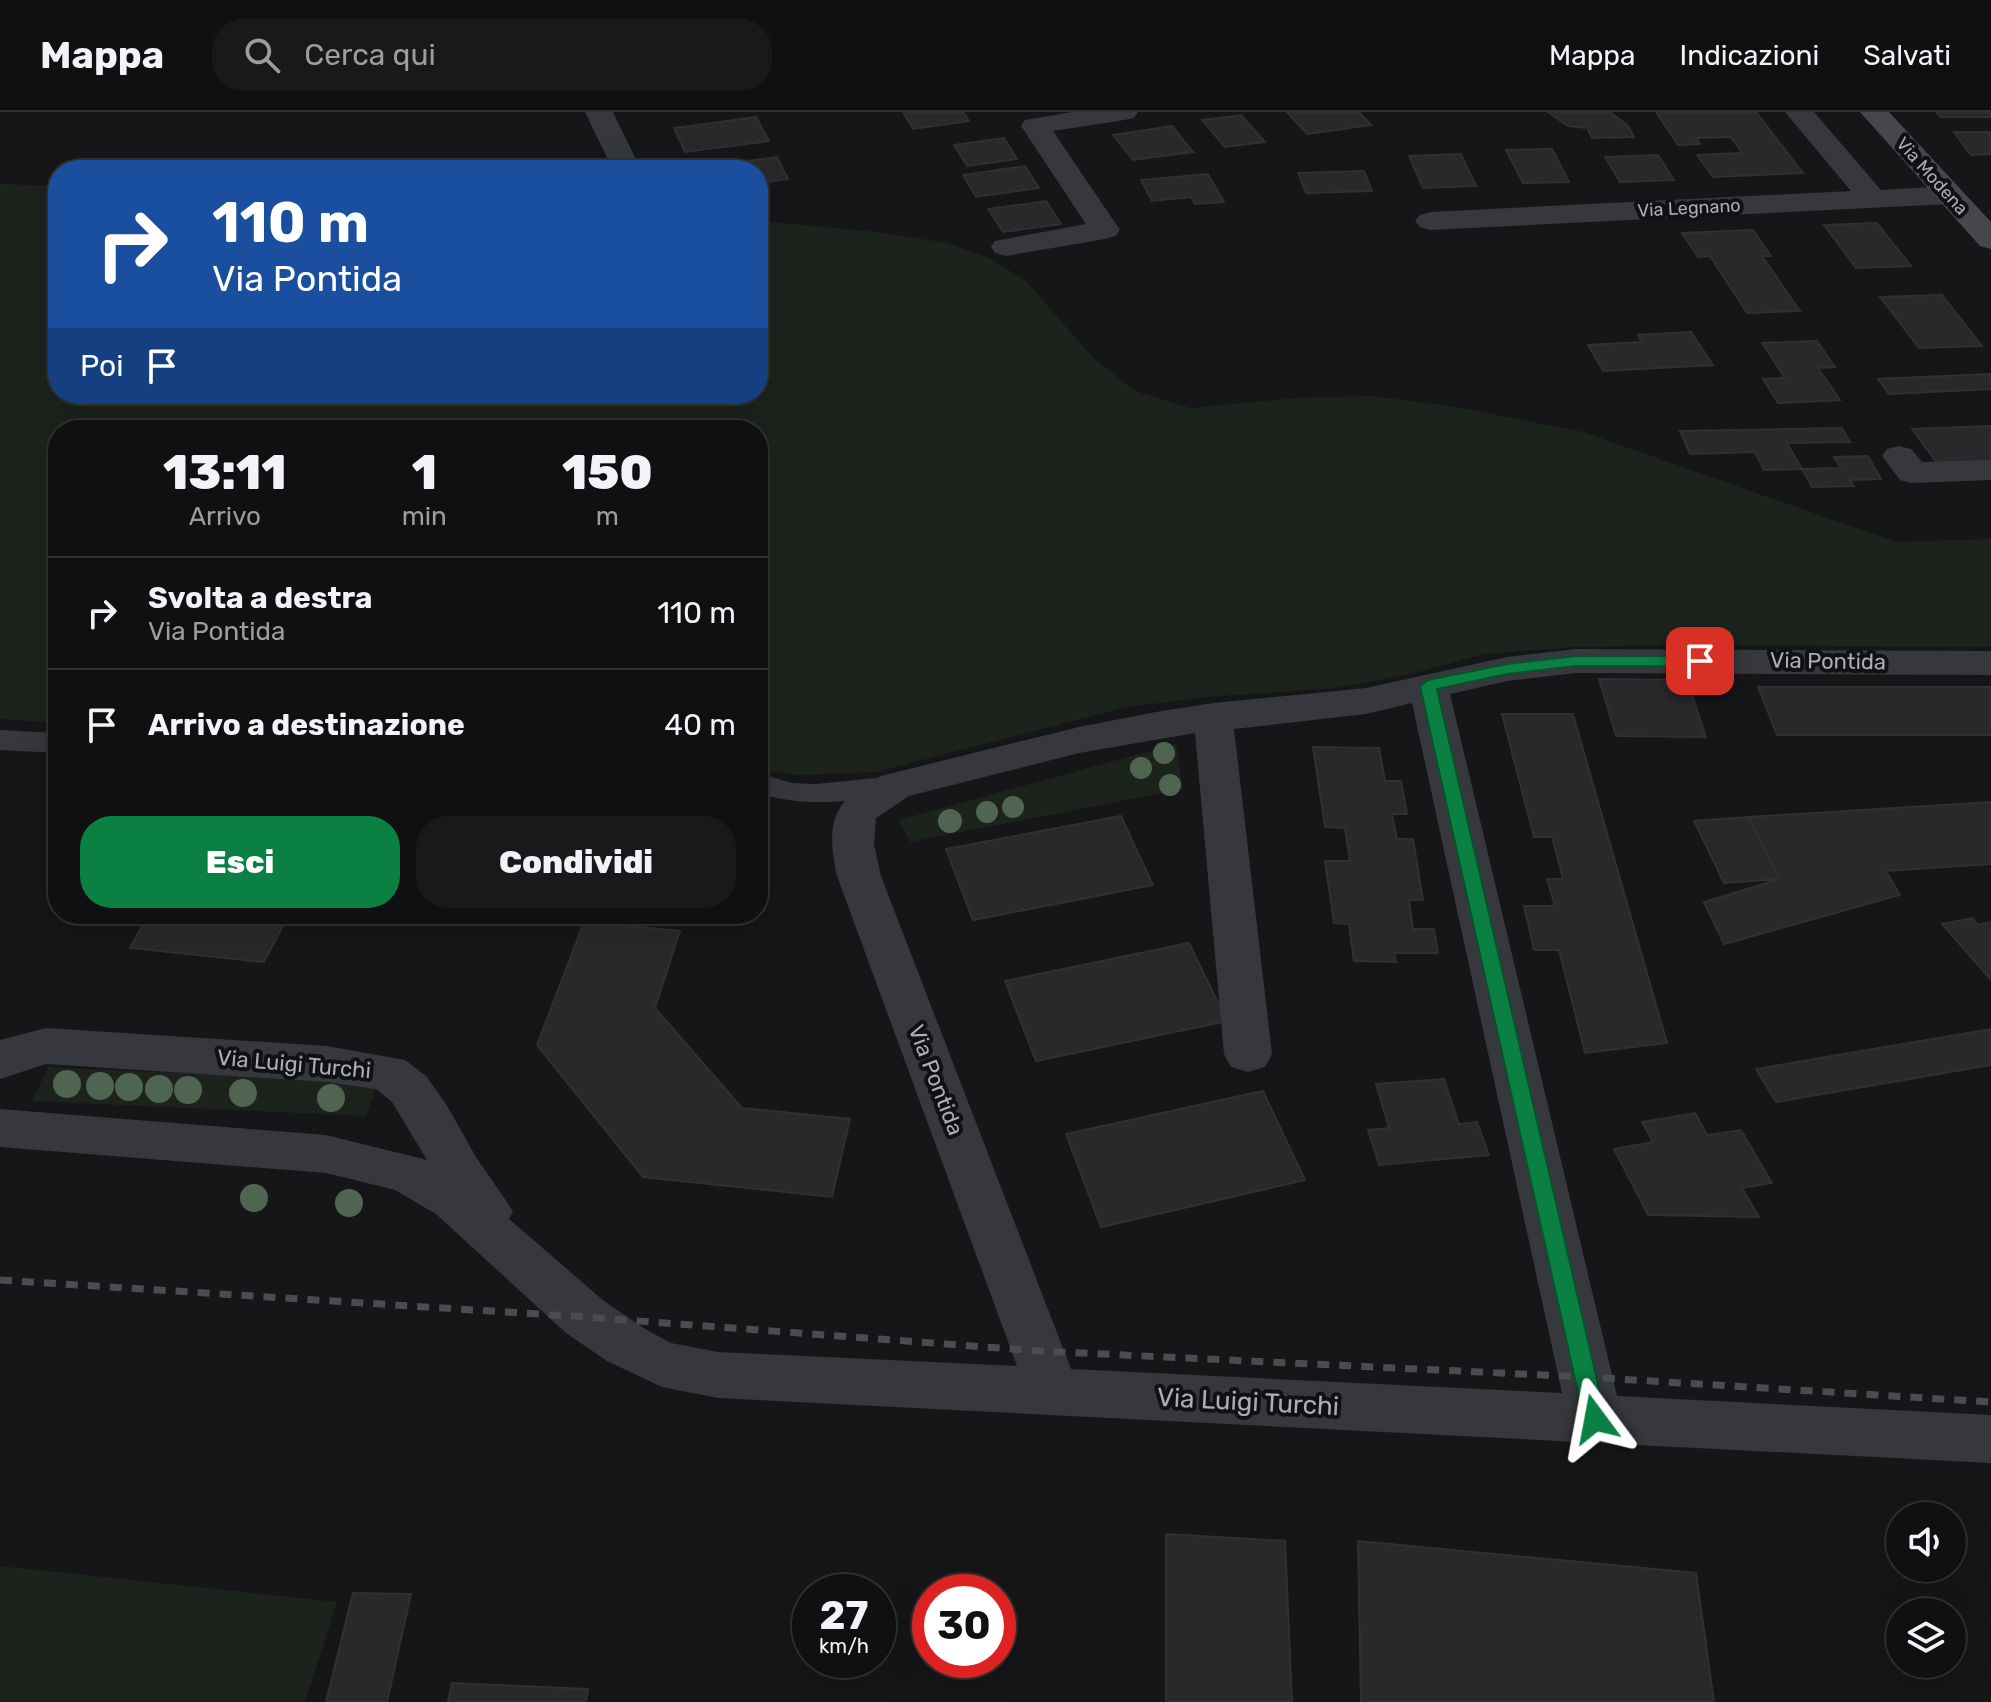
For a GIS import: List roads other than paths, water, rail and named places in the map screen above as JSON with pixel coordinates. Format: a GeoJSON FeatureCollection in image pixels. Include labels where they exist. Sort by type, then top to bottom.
{"type":"FeatureCollection","features":[{"type":"Feature","properties":{"kind":"main road","name":"Via Modena"},"geometry":{"type":"LineString","coordinates":[[1874,112],[1991,240]]}},
{"type":"Feature","properties":{"kind":"street"},"geometry":{"type":"LineString","coordinates":[[599,112],[622,160]]}},
{"type":"Feature","properties":{"kind":"street"},"geometry":{"type":"LineString","coordinates":[[1006,247],[1105,230],[1035,126],[1124,112]]}},
{"type":"Feature","properties":{"kind":"street"},"geometry":{"type":"LineString","coordinates":[[1799,112],[1873,199]]}},
{"type":"Feature","properties":{"kind":"street","name":"Via Legnano"},"geometry":{"type":"LineString","coordinates":[[1430,221],[1949,195]]}},
{"type":"Feature","properties":{"kind":"street"},"geometry":{"type":"LineString","coordinates":[[1899,456],[1912,473],[1991,470]]}},
{"type":"Feature","properties":{"kind":"street","name":"Via Pontida"},"geometry":{"type":"LineString","coordinates":[[1053,1392],[859,876],[851,826],[859,806],[896,786],[1079,740],[1213,716],[1366,701],[1507,669],[1576,661],[1991,663]]}},
{"type":"Feature","properties":{"kind":"street"},"geometry":{"type":"LineString","coordinates":[[1428,686],[1595,1419]]}},
{"type":"Feature","properties":{"kind":"street"},"geometry":{"type":"LineString","coordinates":[[1213,716],[1248,1054]]}},
{"type":"Feature","properties":{"kind":"street","name":"Via Luigi Turchi"},"geometry":{"type":"LineString","coordinates":[[0,1061],[20,1051],[46,1046],[327,1064],[388,1073],[409,1089],[429,1117],[458,1171],[537,1272]]}},
{"type":"Feature","properties":{"kind":"street","name":"Via Luigi Turchi"},"geometry":{"type":"LineString","coordinates":[[0,1128],[326,1154],[408,1173],[454,1200],[585,1317],[662,1364],[718,1375],[1991,1439]]}},
{"type":"Feature","properties":{"kind":"lane"},"geometry":{"type":"LineString","coordinates":[[0,740],[48,742]]}},
{"type":"Feature","properties":{"kind":"lane","name":"Via Pontida"},"geometry":{"type":"LineString","coordinates":[[768,786],[791,793],[816,794],[896,786]]}},
{"type":"Feature","properties":{"kind":"railway"},"geometry":{"type":"LineString","coordinates":[[0,1280],[585,1317],[1039,1351],[1585,1377],[1991,1402]]}}]}
